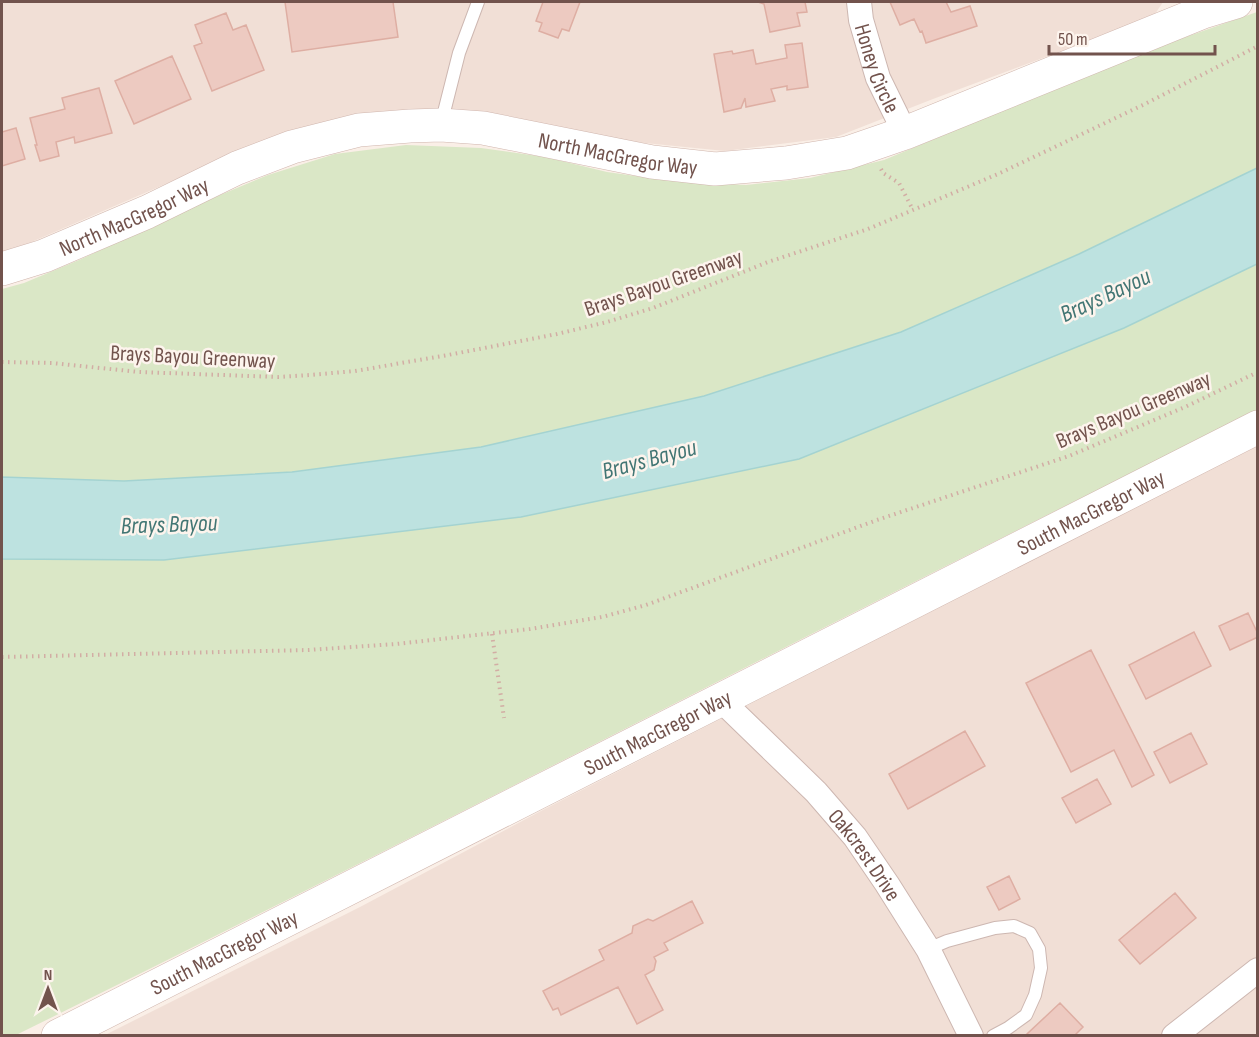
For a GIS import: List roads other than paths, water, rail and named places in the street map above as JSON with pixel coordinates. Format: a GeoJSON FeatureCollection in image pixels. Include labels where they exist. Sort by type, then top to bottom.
{"type":"FeatureCollection","features":[{"type":"Feature","properties":{"kind":"street","name":"Honey Circle"},"geometry":{"type":"LineString","coordinates":[[859,2],[861,20],[878,78],[905,133]]}},
{"type":"Feature","properties":{"kind":"street","name":"North MacGregor Way"},"geometry":{"type":"LineString","coordinates":[[2,268],[44,256],[147,212],[237,168],[292,147],[359,130],[441,125],[483,128],[652,162],[715,169],[786,163],[847,153],[905,133],[1203,12],[1236,2]]}},
{"type":"Feature","properties":{"kind":"street","name":"South MacGregor Way"},"geometry":{"type":"LineString","coordinates":[[58,1035],[1257,427]]}},
{"type":"Feature","properties":{"kind":"street","name":"Oakcrest Drive"},"geometry":{"type":"LineString","coordinates":[[721,700],[816,792],[855,837],[928,949],[971,1035]]}},
{"type":"Feature","properties":{"kind":"street"},"geometry":{"type":"LineString","coordinates":[[1174,1035],[1257,970]]}},
{"type":"Feature","properties":{"kind":"lane"},"geometry":{"type":"LineString","coordinates":[[441,125],[459,53],[478,2]]}},
{"type":"Feature","properties":{"kind":"lane"},"geometry":{"type":"LineString","coordinates":[[928,949],[947,941],[995,928],[1014,926],[1030,933],[1039,949],[1041,968],[1035,995],[1026,1015],[993,1035]]}},
{"type":"Feature","properties":{"kind":"water","name":"Brays Bayou"},"geometry":{"type":"Polygon","coordinates":[[[1257,168],[1257,264],[1124,328],[799,459],[521,517],[164,560],[2,559],[2,477],[124,481],[292,472],[481,447],[704,396],[901,332],[1079,254],[1257,168]]]}}]}
